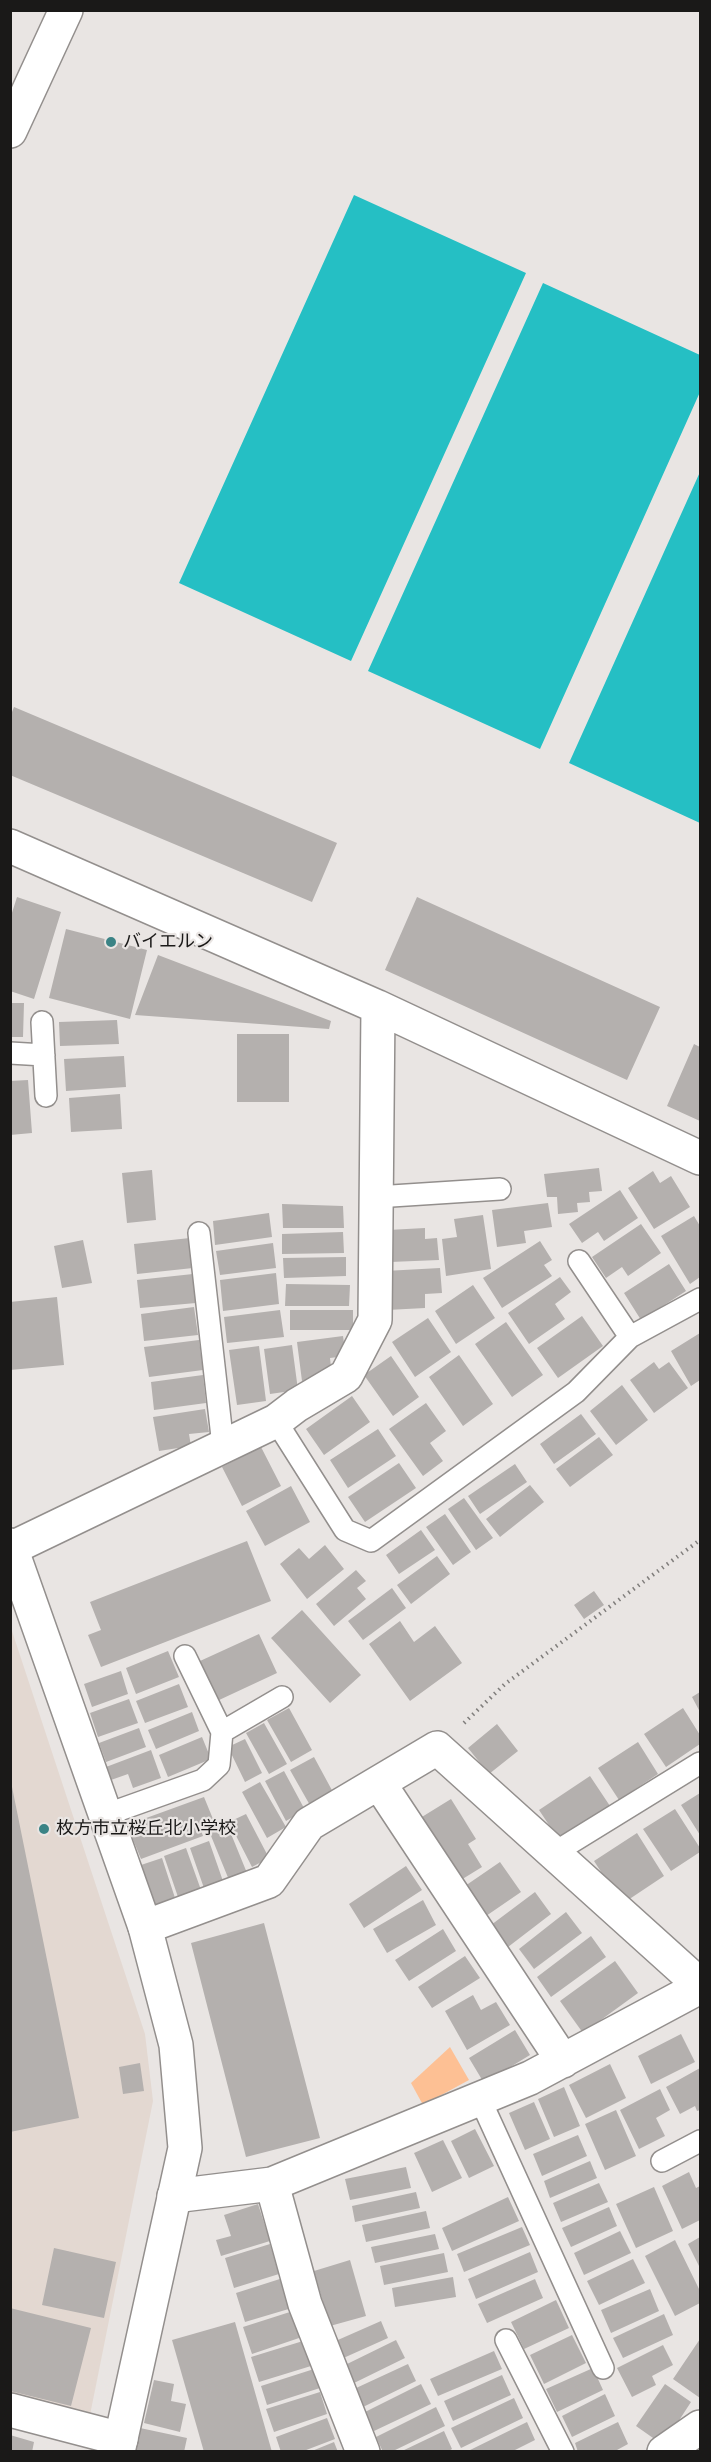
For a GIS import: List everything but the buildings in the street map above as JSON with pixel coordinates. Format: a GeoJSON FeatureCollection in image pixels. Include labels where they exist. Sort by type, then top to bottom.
{"type":"FeatureCollection","features":[{"type":"Feature","properties":{"kind":"street"},"geometry":{"type":"LineString","coordinates":[[10,131],[66,10]]}},
{"type":"Feature","properties":{"kind":"street"},"geometry":{"type":"LineString","coordinates":[[10,846],[378,1007],[700,1158]]}},
{"type":"Feature","properties":{"kind":"street"},"geometry":{"type":"LineString","coordinates":[[10,2410],[119,2445],[184,2148],[176,2045],[145,1927],[11,1547],[276,1421],[297,1405],[346,1376],[375,1320],[378,1007]]}},
{"type":"Feature","properties":{"kind":"street"},"geometry":{"type":"LineString","coordinates":[[145,1927],[269,1881],[309,1824],[437,1748],[700,1986],[530,2078],[272,2184],[174,2196]]}},
{"type":"Feature","properties":{"kind":"street"},"geometry":{"type":"LineString","coordinates":[[379,1783],[563,2061]]}},
{"type":"Feature","properties":{"kind":"street"},"geometry":{"type":"LineString","coordinates":[[272,2184],[305,2304],[363,2451]]}},
{"type":"Feature","properties":{"kind":"street"},"geometry":{"type":"LineString","coordinates":[[664,2451],[700,2427]]}},
{"type":"Feature","properties":{"kind":"lane"},"geometry":{"type":"LineString","coordinates":[[42,1022],[46,1096]]}},
{"type":"Feature","properties":{"kind":"lane"},"geometry":{"type":"LineString","coordinates":[[10,1053],[44,1055]]}},
{"type":"Feature","properties":{"kind":"lane"},"geometry":{"type":"LineString","coordinates":[[376,1197],[500,1188]]}},
{"type":"Feature","properties":{"kind":"lane"},"geometry":{"type":"LineString","coordinates":[[200,1233],[223,1446]]}},
{"type":"Feature","properties":{"kind":"lane"},"geometry":{"type":"LineString","coordinates":[[579,1261],[630,1337]]}},
{"type":"Feature","properties":{"kind":"lane"},"geometry":{"type":"LineString","coordinates":[[276,1421],[345,1530],[371,1541],[576,1392],[630,1337],[700,1299]]}},
{"type":"Feature","properties":{"kind":"lane"},"geometry":{"type":"LineString","coordinates":[[105,1815],[203,1780],[219,1765],[222,1732],[185,1656]]}},
{"type":"Feature","properties":{"kind":"lane"},"geometry":{"type":"LineString","coordinates":[[222,1732],[282,1697]]}},
{"type":"Feature","properties":{"kind":"lane"},"geometry":{"type":"LineString","coordinates":[[554,1852],[700,1763]]}},
{"type":"Feature","properties":{"kind":"lane"},"geometry":{"type":"LineString","coordinates":[[480,2099],[603,2368]]}},
{"type":"Feature","properties":{"kind":"lane"},"geometry":{"type":"LineString","coordinates":[[662,2161],[700,2141]]}},
{"type":"Feature","properties":{"kind":"lane"},"geometry":{"type":"LineString","coordinates":[[506,2340],[563,2451]]}},
{"type":"Feature","properties":{"kind":"path"},"geometry":{"type":"LineString","coordinates":[[437,1748],[505,1684],[700,1540]]}},
{"type":"Feature","properties":{"kind":"shaded area","name":"枚方市立桜丘北小学校"},"geometry":{"type":"Polygon","coordinates":[[[10,1625],[145,2034],[153,2101],[90,2415],[11,2394],[10,1625]]]}},
{"type":"Feature","properties":{"kind":"shaded area"},"geometry":{"type":"Polygon","coordinates":[[[450,2047],[469,2080],[423,2105],[411,2083],[450,2047]]]}},
{"type":"Feature","properties":{"kind":"water"},"geometry":{"type":"Polygon","coordinates":[[[354,195],[526,273],[351,661],[179,583],[354,195]]]}},
{"type":"Feature","properties":{"kind":"water"},"geometry":{"type":"Polygon","coordinates":[[[543,283],[700,355],[700,392],[540,749],[368,671],[543,283]]]}},
{"type":"Feature","properties":{"kind":"water"},"geometry":{"type":"Polygon","coordinates":[[[700,472],[700,823],[569,763],[700,472]]]}},
{"type":"Feature","properties":{"kind":"place","name":"バイエルン"},"geometry":{"type":"Point","coordinates":[111,942]}},
{"type":"Feature","properties":{"kind":"place","name":"枚方市立桜丘北小学校"},"geometry":{"type":"Point","coordinates":[44,1829]}}]}
